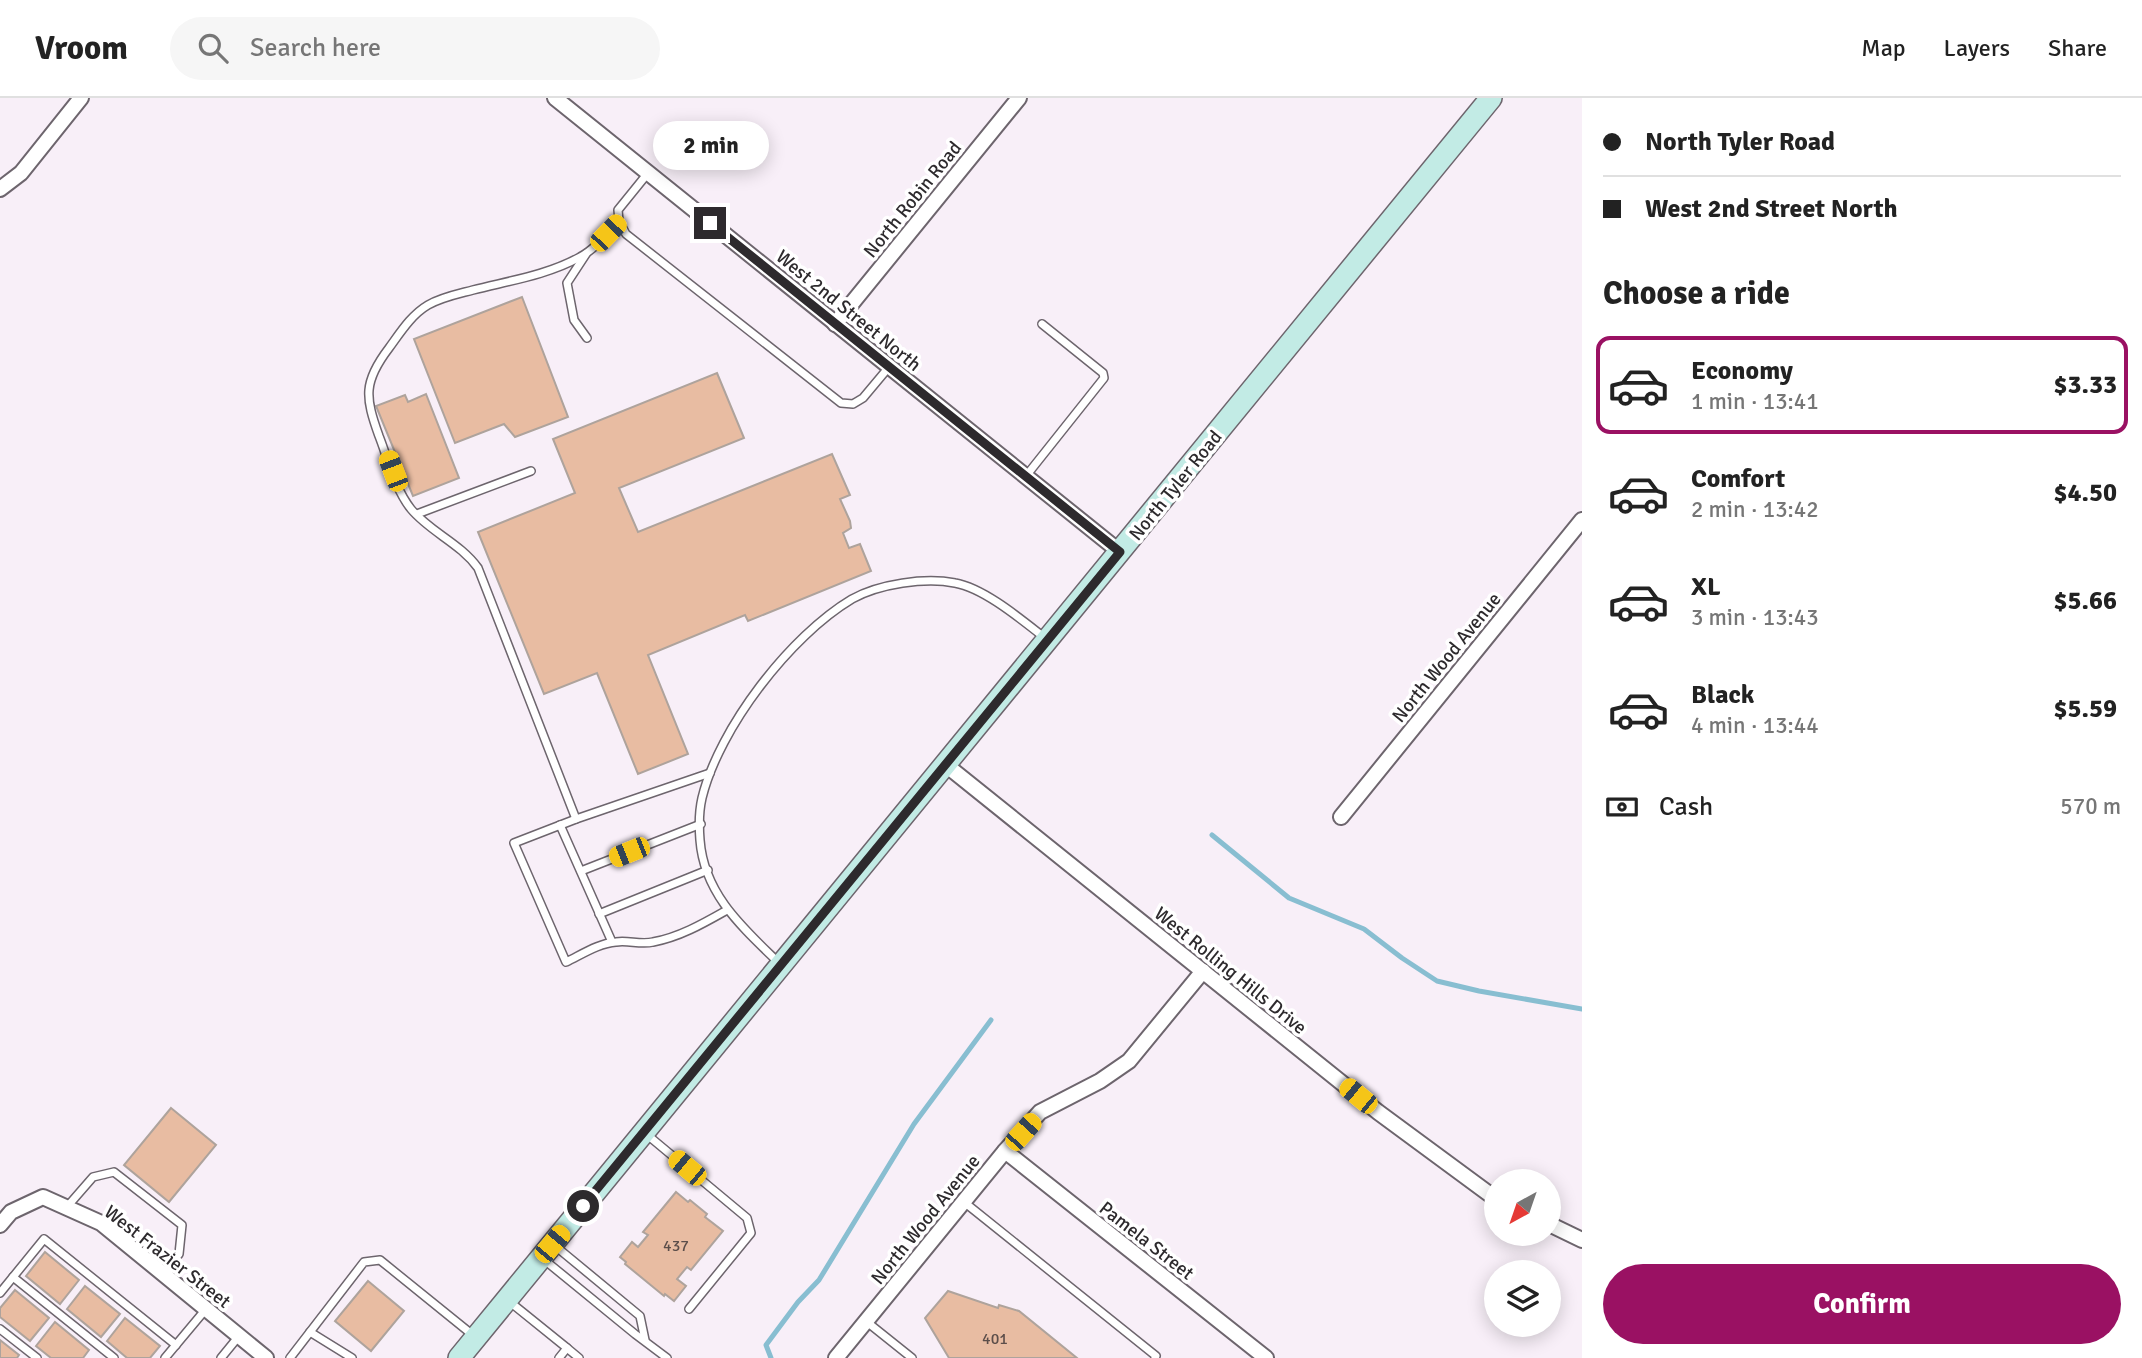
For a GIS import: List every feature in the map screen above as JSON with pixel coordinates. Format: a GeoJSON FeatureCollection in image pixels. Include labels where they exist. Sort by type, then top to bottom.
{"type":"FeatureCollection","features":[{"type":"Feature","properties":{"kind":"main road","name":"North Tyler Road"},"geometry":{"type":"LineString","coordinates":[[459,1358],[1491,98]]}},
{"type":"Feature","properties":{"kind":"street"},"geometry":{"type":"LineString","coordinates":[[0,189],[21,173],[81,98]]}},
{"type":"Feature","properties":{"kind":"street","name":"West 2nd Street North"},"geometry":{"type":"LineString","coordinates":[[555,98],[1120,552]]}},
{"type":"Feature","properties":{"kind":"street","name":"North Robin Road"},"geometry":{"type":"LineString","coordinates":[[835,324],[1019,98]]}},
{"type":"Feature","properties":{"kind":"street","name":"North Wood Avenue"},"geometry":{"type":"LineString","coordinates":[[1341,817],[1582,520]]}},
{"type":"Feature","properties":{"kind":"street","name":"West Rolling Hills Drive"},"geometry":{"type":"LineString","coordinates":[[946,765],[1378,1112],[1484,1190]]}},
{"type":"Feature","properties":{"kind":"street","name":"North Wood Avenue"},"geometry":{"type":"LineString","coordinates":[[836,1358],[1040,1112],[1100,1081],[1129,1061],[1203,971]]}},
{"type":"Feature","properties":{"kind":"street","name":"Pamela Street"},"geometry":{"type":"LineString","coordinates":[[1005,1151],[1266,1358]]}},
{"type":"Feature","properties":{"kind":"street","name":"West Frazier Street"},"geometry":{"type":"LineString","coordinates":[[0,1225],[11,1212],[43,1197],[101,1223],[266,1358]]}},
{"type":"Feature","properties":{"kind":"street"},"geometry":{"type":"LineString","coordinates":[[1561,1230],[1582,1240]]}},
{"type":"Feature","properties":{"kind":"lane"},"geometry":{"type":"LineString","coordinates":[[648,173],[618,210],[619,221],[626,234],[841,403],[853,404],[863,398],[890,367]]}},
{"type":"Feature","properties":{"kind":"lane"},"geometry":{"type":"LineString","coordinates":[[586,338],[574,320],[566,283],[589,251],[619,221]]}},
{"type":"Feature","properties":{"kind":"lane"},"geometry":{"type":"LineString","coordinates":[[576,819],[478,568],[454,543],[417,514],[402,493],[370,410],[367,393],[376,365],[403,329],[427,305],[446,297],[528,276],[569,262],[589,251]]}},
{"type":"Feature","properties":{"kind":"lane"},"geometry":{"type":"LineString","coordinates":[[1026,477],[1104,378],[1103,373],[1042,324]]}},
{"type":"Feature","properties":{"kind":"lane"},"geometry":{"type":"LineString","coordinates":[[417,514],[531,471]]}},
{"type":"Feature","properties":{"kind":"lane"},"geometry":{"type":"LineString","coordinates":[[782,965],[727,910],[714,887],[700,842],[701,801],[710,774],[727,738],[757,690],[792,649],[820,623],[853,598],[892,584],[937,580],[959,583],[1000,604],[1048,640]]}},
{"type":"Feature","properties":{"kind":"lane"},"geometry":{"type":"LineString","coordinates":[[710,774],[514,843],[566,962],[612,942],[649,943],[664,940],[699,926],[727,910]]}},
{"type":"Feature","properties":{"kind":"lane"},"geometry":{"type":"LineString","coordinates":[[580,871],[701,824]]}},
{"type":"Feature","properties":{"kind":"lane"},"geometry":{"type":"LineString","coordinates":[[560,825],[612,942]]}},
{"type":"Feature","properties":{"kind":"lane"},"geometry":{"type":"LineString","coordinates":[[599,914],[708,870]]}},
{"type":"Feature","properties":{"kind":"lane"},"geometry":{"type":"LineString","coordinates":[[644,1132],[747,1218],[751,1233],[689,1309]]}},
{"type":"Feature","properties":{"kind":"lane"},"geometry":{"type":"LineString","coordinates":[[66,1208],[93,1177],[114,1172],[182,1225],[179,1254],[163,1275]]}},
{"type":"Feature","properties":{"kind":"lane"},"geometry":{"type":"LineString","coordinates":[[964,1202],[1156,1356],[1155,1358]]}},
{"type":"Feature","properties":{"kind":"lane"},"geometry":{"type":"LineString","coordinates":[[0,1293],[44,1239],[176,1345]]}},
{"type":"Feature","properties":{"kind":"lane"},"geometry":{"type":"LineString","coordinates":[[547,1250],[635,1334],[667,1358]]}},
{"type":"Feature","properties":{"kind":"lane"},"geometry":{"type":"LineString","coordinates":[[547,1250],[640,1316],[645,1340]]}},
{"type":"Feature","properties":{"kind":"lane"},"geometry":{"type":"LineString","coordinates":[[290,1358],[364,1262],[380,1260],[475,1338]]}},
{"type":"Feature","properties":{"kind":"lane"},"geometry":{"type":"LineString","coordinates":[[13,1277],[114,1358]]}},
{"type":"Feature","properties":{"kind":"lane"},"geometry":{"type":"LineString","coordinates":[[507,1299],[579,1358]]}},
{"type":"Feature","properties":{"kind":"lane"},"geometry":{"type":"LineString","coordinates":[[165,1358],[206,1309]]}},
{"type":"Feature","properties":{"kind":"lane"},"geometry":{"type":"LineString","coordinates":[[866,1321],[912,1358]]}},
{"type":"Feature","properties":{"kind":"lane"},"geometry":{"type":"LineString","coordinates":[[0,1329],[37,1358]]}},
{"type":"Feature","properties":{"kind":"lane"},"geometry":{"type":"LineString","coordinates":[[310,1332],[352,1358]]}},
{"type":"Feature","properties":{"kind":"lane"},"geometry":{"type":"LineString","coordinates":[[221,1358],[239,1336]]}},
{"type":"Feature","properties":{"kind":"lane"},"geometry":{"type":"LineString","coordinates":[[559,1358],[567,1348]]}},
{"type":"Feature","properties":{"kind":"building"},"geometry":{"type":"Polygon","coordinates":[[[522,297],[568,417],[515,437],[504,424],[455,443],[414,339],[522,297]]]}},
{"type":"Feature","properties":{"kind":"building"},"geometry":{"type":"Polygon","coordinates":[[[717,373],[744,438],[619,488],[638,532],[832,454],[850,495],[840,499],[851,528],[843,533],[849,548],[860,544],[871,571],[748,621],[745,615],[648,655],[688,754],[638,774],[597,673],[544,694],[478,532],[575,493],[553,439],[717,373]]]}},
{"type":"Feature","properties":{"kind":"building"},"geometry":{"type":"Polygon","coordinates":[[[426,394],[459,478],[413,496],[376,406],[405,395],[408,402],[426,394]]]}},
{"type":"Feature","properties":{"kind":"building"},"geometry":{"type":"Polygon","coordinates":[[[171,1108],[216,1145],[169,1202],[124,1165],[171,1108]]]}},
{"type":"Feature","properties":{"kind":"building"},"geometry":{"type":"Polygon","coordinates":[[[676,1192],[707,1214],[705,1217],[723,1231],[691,1270],[687,1267],[677,1279],[686,1286],[674,1301],[665,1294],[664,1296],[620,1257],[632,1242],[638,1247],[648,1235],[643,1232],[676,1192]]]}},
{"type":"Feature","properties":{"kind":"building"},"geometry":{"type":"Polygon","coordinates":[[[45,1252],[79,1280],[60,1304],[26,1276],[45,1252]]]}},
{"type":"Feature","properties":{"kind":"building"},"geometry":{"type":"Polygon","coordinates":[[[368,1281],[404,1311],[371,1351],[335,1321],[368,1281]]]}},
{"type":"Feature","properties":{"kind":"building"},"geometry":{"type":"Polygon","coordinates":[[[85,1286],[120,1314],[101,1337],[67,1309],[85,1286]]]}},
{"type":"Feature","properties":{"kind":"building"},"geometry":{"type":"Polygon","coordinates":[[[15,1290],[49,1318],[30,1341],[0,1317],[0,1308],[15,1290]]]}},
{"type":"Feature","properties":{"kind":"building"},"geometry":{"type":"Polygon","coordinates":[[[948,1291],[998,1308],[999,1305],[1019,1311],[1077,1358],[949,1358],[925,1318],[948,1291]]]}},
{"type":"Feature","properties":{"kind":"building"},"geometry":{"type":"Polygon","coordinates":[[[125,1318],[160,1346],[150,1358],[127,1358],[107,1341],[125,1318]]]}},
{"type":"Feature","properties":{"kind":"building"},"geometry":{"type":"Polygon","coordinates":[[[55,1322],[89,1350],[83,1358],[51,1358],[36,1346],[55,1322]]]}},
{"type":"Feature","properties":{"kind":"building"},"geometry":{"type":"Polygon","coordinates":[[[0,1340],[19,1355],[17,1358],[0,1358],[0,1340]]]}},
{"type":"Feature","properties":{"kind":"waterway"},"geometry":{"type":"LineString","coordinates":[[1212,835],[1289,898],[1364,929],[1437,981],[1582,1009]]}},
{"type":"Feature","properties":{"kind":"waterway"},"geometry":{"type":"LineString","coordinates":[[771,1358],[766,1345],[798,1302],[819,1280],[914,1124],[991,1020]]}},
{"type":"Feature","properties":{"kind":"route"},"geometry":{"type":"LineString","coordinates":[[583,1206],[1120,552],[710,223]]}}]}
